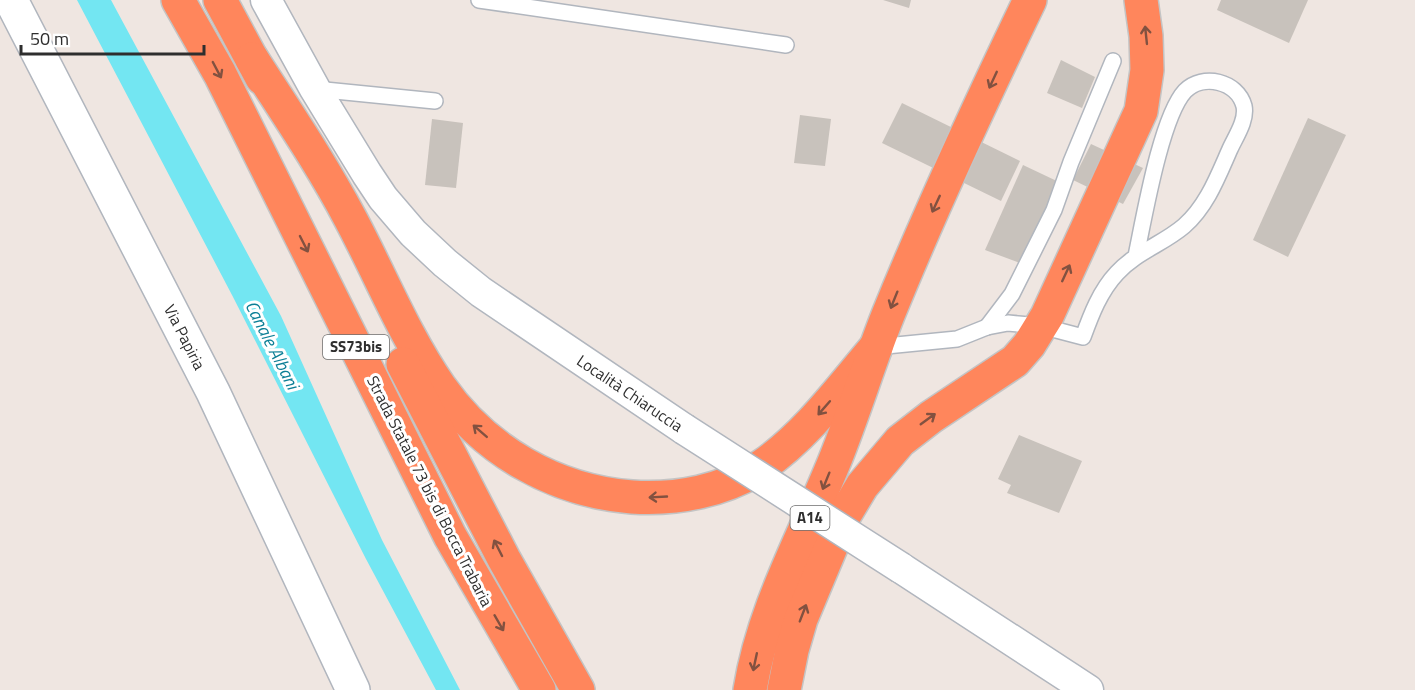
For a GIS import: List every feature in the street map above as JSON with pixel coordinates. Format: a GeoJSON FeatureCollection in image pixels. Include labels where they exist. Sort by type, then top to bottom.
{"type":"FeatureCollection","features":[{"type":"Feature","properties":{"kind":"highway","name":"Strada Statale 73 bis di Bocca Trabaria"},"geometry":{"type":"LineString","coordinates":[[178,0],[220,74],[450,536],[538,690]]}},
{"type":"Feature","properties":{"kind":"highway","name":"Strada Statale 73 bis di Bocca Trabaria"},"geometry":{"type":"LineString","coordinates":[[220,0],[252,59],[466,486],[532,611],[578,690]]}},
{"type":"Feature","properties":{"kind":"highway","name":"A14"},"geometry":{"type":"LineString","coordinates":[[750,690],[758,649],[769,613],[826,483],[876,347],[931,214],[1030,0]]}},
{"type":"Feature","properties":{"kind":"highway","name":"A14"},"geometry":{"type":"LineString","coordinates":[[784,690],[795,636],[801,619],[844,516],[862,486],[900,441],[1009,365],[1029,345],[1041,326],[1141,111],[1147,70],[1146,36],[1141,0]]}},
{"type":"Feature","properties":{"kind":"highway"},"geometry":{"type":"LineString","coordinates":[[252,59],[336,192],[420,356],[440,388],[476,428],[509,454],[549,478],[574,487],[609,495],[642,497],[693,493],[730,482],[761,467],[788,445],[814,419],[876,347]]}},
{"type":"Feature","properties":{"kind":"street","name":"Via Papiria"},"geometry":{"type":"LineString","coordinates":[[11,0],[213,392],[351,686]]}},
{"type":"Feature","properties":{"kind":"street","name":"Località Chiaruccia"},"geometry":{"type":"LineString","coordinates":[[266,0],[315,89],[383,198],[445,263],[501,306],[684,429],[1088,690]]}},
{"type":"Feature","properties":{"kind":"lane"},"geometry":{"type":"LineString","coordinates":[[479,0],[786,45]]}},
{"type":"Feature","properties":{"kind":"lane"},"geometry":{"type":"LineString","coordinates":[[987,327],[1012,294],[1054,210],[1071,162],[1113,61]]}},
{"type":"Feature","properties":{"kind":"lane"},"geometry":{"type":"LineString","coordinates":[[876,347],[957,339],[987,327],[1008,323],[1041,326],[1083,338],[1090,318],[1107,286],[1136,256],[1183,226],[1197,211],[1213,186],[1244,118],[1243,102],[1224,83],[1197,82],[1179,100],[1165,129],[1136,256]]}},
{"type":"Feature","properties":{"kind":"lane"},"geometry":{"type":"LineString","coordinates":[[315,89],[435,101]]}},
{"type":"Feature","properties":{"kind":"water","name":"Canale Albani"},"geometry":{"type":"Polygon","coordinates":[[[77,0],[111,0],[281,316],[382,540],[460,690],[436,690],[77,0]]]}},
{"type":"Feature","properties":{"kind":"building"},"geometry":{"type":"Polygon","coordinates":[[[883,0],[911,0],[909,8],[883,0]]]}},
{"type":"Feature","properties":{"kind":"building"},"geometry":{"type":"Polygon","coordinates":[[[1221,0],[1308,0],[1289,43],[1217,10],[1221,0]]]}},
{"type":"Feature","properties":{"kind":"building"},"geometry":{"type":"Polygon","coordinates":[[[1061,60],[1095,77],[1082,108],[1047,93],[1061,60]]]}},
{"type":"Feature","properties":{"kind":"building"},"geometry":{"type":"Polygon","coordinates":[[[902,103],[1020,161],[1001,201],[882,143],[902,103]]]}},
{"type":"Feature","properties":{"kind":"building"},"geometry":{"type":"Polygon","coordinates":[[[800,115],[831,119],[825,166],[794,163],[800,115]]]}},
{"type":"Feature","properties":{"kind":"building"},"geometry":{"type":"Polygon","coordinates":[[[1308,118],[1346,135],[1288,257],[1253,240],[1308,118]]]}},
{"type":"Feature","properties":{"kind":"building"},"geometry":{"type":"Polygon","coordinates":[[[432,119],[463,123],[456,188],[425,185],[432,119]]]}},
{"type":"Feature","properties":{"kind":"building"},"geometry":{"type":"Polygon","coordinates":[[[1091,144],[1143,168],[1123,204],[1073,180],[1091,144]]]}},
{"type":"Feature","properties":{"kind":"building"},"geometry":{"type":"Polygon","coordinates":[[[1023,165],[1061,183],[1020,263],[985,250],[1023,165]]]}},
{"type":"Feature","properties":{"kind":"building"},"geometry":{"type":"Polygon","coordinates":[[[1019,435],[1082,461],[1059,513],[1007,493],[1011,485],[998,479],[1019,435]]]}}]}
